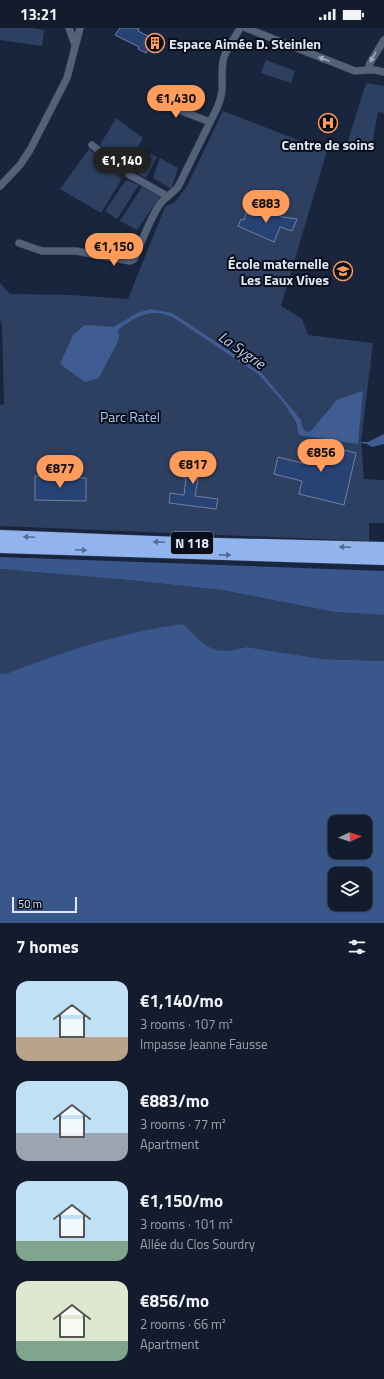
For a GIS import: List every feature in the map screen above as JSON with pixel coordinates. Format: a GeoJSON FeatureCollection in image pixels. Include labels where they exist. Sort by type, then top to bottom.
{"type":"FeatureCollection","features":[{"type":"Feature","properties":{"kind":"highway","name":"N 118"},"geometry":{"type":"LineString","coordinates":[[0,536],[179,543],[384,548]]}},
{"type":"Feature","properties":{"kind":"highway","name":"N 118"},"geometry":{"type":"LineString","coordinates":[[0,547],[384,560]]}},
{"type":"Feature","properties":{"kind":"street"},"geometry":{"type":"LineString","coordinates":[[69,28],[75,45]]}},
{"type":"Feature","properties":{"kind":"street"},"geometry":{"type":"LineString","coordinates":[[0,186],[20,165],[33,144],[67,78],[80,28]]}},
{"type":"Feature","properties":{"kind":"street"},"geometry":{"type":"LineString","coordinates":[[19,243],[42,251],[76,251],[130,261],[134,259],[159,206],[167,196],[173,193],[178,187],[210,122],[222,94],[222,71],[224,59],[240,28]]}},
{"type":"Feature","properties":{"kind":"street"},"geometry":{"type":"LineString","coordinates":[[246,28],[348,68],[364,71],[375,70],[384,72]]}},
{"type":"Feature","properties":{"kind":"street"},"geometry":{"type":"LineString","coordinates":[[364,71],[384,40]]}},
{"type":"Feature","properties":{"kind":"street"},"geometry":{"type":"LineString","coordinates":[[151,99],[210,122]]}},
{"type":"Feature","properties":{"kind":"street"},"geometry":{"type":"LineString","coordinates":[[92,145],[123,171],[167,196]]}},
{"type":"Feature","properties":{"kind":"green space"},"geometry":{"type":"Polygon","coordinates":[[[0,28],[32,28],[44,30],[42,46],[0,40],[0,28]]]}},
{"type":"Feature","properties":{"kind":"green space"},"geometry":{"type":"Polygon","coordinates":[[[266,60],[295,71],[291,83],[261,73],[266,60]]]}},
{"type":"Feature","properties":{"kind":"green space"},"geometry":{"type":"Polygon","coordinates":[[[366,83],[384,86],[384,113],[378,112],[371,149],[347,144],[366,83]]]}},
{"type":"Feature","properties":{"kind":"green space","name":"Parc Ratel"},"geometry":{"type":"Polygon","coordinates":[[[223,111],[327,151],[281,306],[302,319],[308,335],[373,343],[361,442],[364,479],[384,480],[384,523],[369,523],[369,541],[0,526],[0,405],[4,404],[0,283],[10,294],[72,295],[128,299],[165,207],[175,202],[187,186],[223,111]]]}},
{"type":"Feature","properties":{"kind":"green space"},"geometry":{"type":"Polygon","coordinates":[[[116,118],[143,138],[128,166],[100,145],[116,118]]]}},
{"type":"Feature","properties":{"kind":"green space"},"geometry":{"type":"Polygon","coordinates":[[[89,149],[123,177],[101,213],[60,189],[89,149]]]}},
{"type":"Feature","properties":{"kind":"green space"},"geometry":{"type":"Polygon","coordinates":[[[141,149],[157,157],[146,178],[131,170],[141,149]]]}},
{"type":"Feature","properties":{"kind":"green space"},"geometry":{"type":"Polygon","coordinates":[[[160,158],[178,168],[171,189],[153,178],[160,158]]]}},
{"type":"Feature","properties":{"kind":"green space"},"geometry":{"type":"Polygon","coordinates":[[[126,180],[139,185],[117,219],[105,211],[126,180]]]}},
{"type":"Feature","properties":{"kind":"green space"},"geometry":{"type":"Polygon","coordinates":[[[142,187],[160,197],[137,230],[120,221],[142,187]]]}},
{"type":"Feature","properties":{"kind":"green space"},"geometry":{"type":"Polygon","coordinates":[[[0,569],[222,590],[334,612],[384,615],[384,661],[323,659],[246,647],[225,651],[217,650],[210,648],[197,639],[182,624],[6,674],[0,673],[0,569]]]}},
{"type":"Feature","properties":{"kind":"shaded area"},"geometry":{"type":"Polygon","coordinates":[[[150,309],[172,313],[260,371],[301,420],[305,431],[310,432],[337,400],[363,391],[358,444],[299,435],[296,422],[284,403],[258,374],[170,316],[154,313],[147,314],[125,324],[118,330],[119,339],[99,378],[85,382],[60,364],[73,335],[85,325],[114,327],[137,313],[150,309]]]}},
{"type":"Feature","properties":{"kind":"shaded area"},"geometry":{"type":"Polygon","coordinates":[[[384,434],[384,444],[372,447],[361,443],[368,442],[384,434]]]}},
{"type":"Feature","properties":{"kind":"shaded area"},"geometry":{"type":"Polygon","coordinates":[[[0,557],[384,571],[384,615],[334,612],[222,590],[0,569],[0,557]]]}},
{"type":"Feature","properties":{"kind":"shaded area"},"geometry":{"type":"Polygon","coordinates":[[[183,624],[204,644],[217,650],[225,651],[246,647],[323,659],[384,661],[384,923],[0,923],[0,673],[6,674],[93,644],[138,632],[183,624]]]}},
{"type":"Feature","properties":{"kind":"building"},"geometry":{"type":"Polygon","coordinates":[[[120,28],[139,28],[138,31],[154,39],[146,53],[138,49],[139,47],[115,35],[120,28]]]}},
{"type":"Feature","properties":{"kind":"building"},"geometry":{"type":"Polygon","coordinates":[[[261,212],[271,216],[272,212],[283,217],[297,219],[292,231],[280,227],[274,242],[238,226],[241,219],[244,220],[246,213],[261,212]]]}},
{"type":"Feature","properties":{"kind":"building"},"geometry":{"type":"Polygon","coordinates":[[[311,442],[356,453],[344,505],[299,494],[302,481],[274,474],[278,457],[306,464],[311,442]]]}},
{"type":"Feature","properties":{"kind":"building"},"geometry":{"type":"Polygon","coordinates":[[[185,456],[212,461],[212,468],[200,466],[195,496],[218,499],[216,509],[169,503],[170,493],[184,495],[186,478],[180,476],[185,456]]]}},
{"type":"Feature","properties":{"kind":"building"},"geometry":{"type":"Polygon","coordinates":[[[35,476],[86,478],[86,501],[35,500],[35,476]]]}},
{"type":"Feature","properties":{"kind":"place","name":"Espace Aimée D. Steinlen"},"geometry":{"type":"Point","coordinates":[155,43]}},
{"type":"Feature","properties":{"kind":"place","name":"Centre de soins"},"geometry":{"type":"Point","coordinates":[328,123]}},
{"type":"Feature","properties":{"kind":"place","name":"École maternelle Les Eaux Vives"},"geometry":{"type":"Point","coordinates":[343,271]}},
{"type":"Feature","properties":{"kind":"water label","name":"La Sygrie"},"geometry":{"type":"Point","coordinates":[242,350]}}]}
